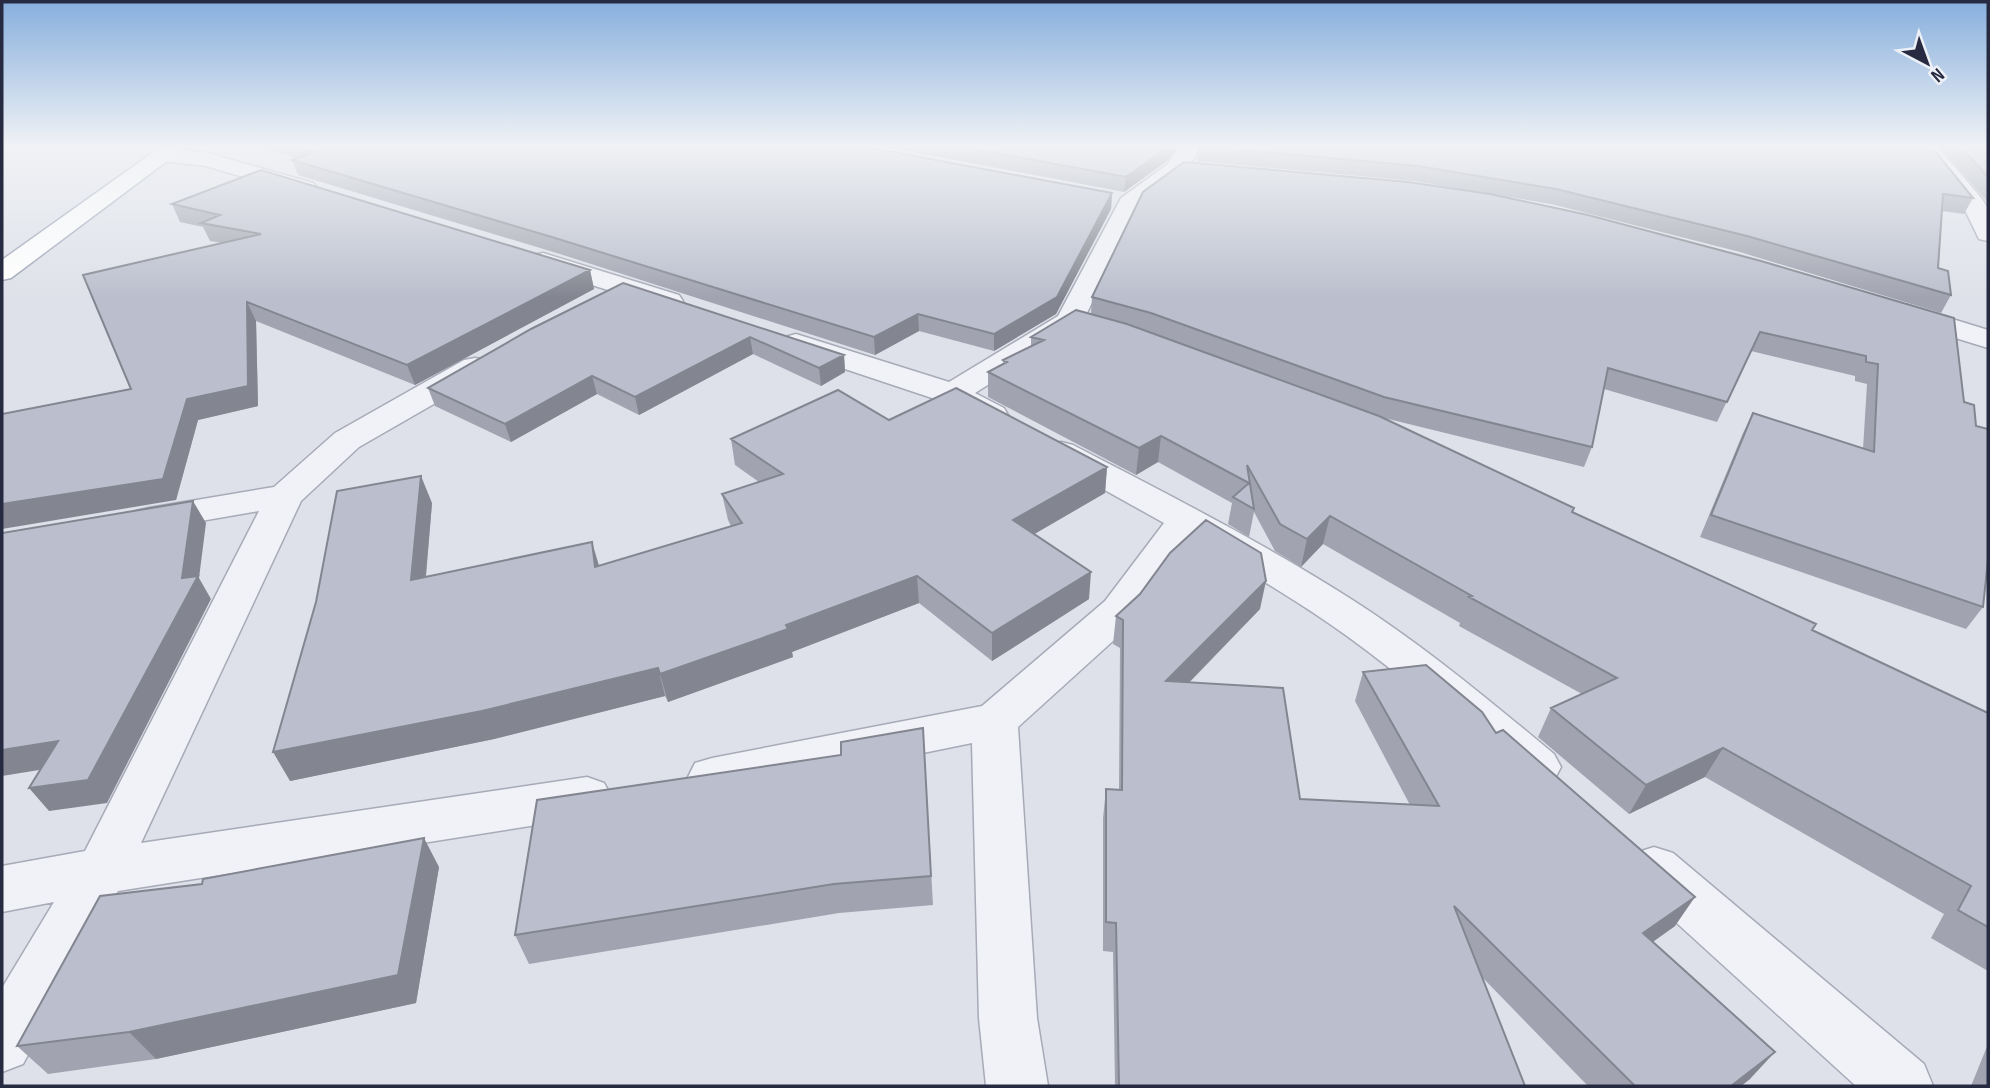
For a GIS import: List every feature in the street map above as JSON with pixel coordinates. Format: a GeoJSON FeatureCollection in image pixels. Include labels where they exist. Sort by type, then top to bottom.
{"type":"FeatureCollection","features":[{"type":"Feature","properties":{"kind":"main road"},"geometry":{"type":"LineString","coordinates":[[2,257],[92,197]]}},
{"type":"Feature","properties":{"kind":"main road"},"geometry":{"type":"LineString","coordinates":[[2,272],[101,197]]}},
{"type":"Feature","properties":{"kind":"street"},"geometry":{"type":"LineString","coordinates":[[952,394],[1087,326],[1129,203],[1138,197]]}},
{"type":"Feature","properties":{"kind":"street"},"geometry":{"type":"LineString","coordinates":[[1968,197],[1988,234]]}},
{"type":"Feature","properties":{"kind":"street"},"geometry":{"type":"LineString","coordinates":[[1102,198],[1129,203]]}},
{"type":"Feature","properties":{"kind":"street"},"geometry":{"type":"LineString","coordinates":[[520,254],[697,310]]}},
{"type":"Feature","properties":{"kind":"street"},"geometry":{"type":"LineString","coordinates":[[575,312],[625,287]]}},
{"type":"Feature","properties":{"kind":"street"},"geometry":{"type":"LineString","coordinates":[[1880,306],[1987,332]]}},
{"type":"Feature","properties":{"kind":"street"},"geometry":{"type":"LineString","coordinates":[[771,335],[952,394],[1186,519],[1338,610],[1446,689],[1572,797]]}},
{"type":"Feature","properties":{"kind":"street"},"geometry":{"type":"LineString","coordinates":[[2,1043],[102,871],[285,496],[347,439],[502,351]]}},
{"type":"Feature","properties":{"kind":"street"},"geometry":{"type":"LineString","coordinates":[[110,525],[285,496]]}},
{"type":"Feature","properties":{"kind":"street"},"geometry":{"type":"LineString","coordinates":[[2,889],[102,871],[648,788],[995,721],[1120,611],[1186,519]]}},
{"type":"Feature","properties":{"kind":"street"},"geometry":{"type":"LineString","coordinates":[[995,721],[1008,1018],[1017,1086]]}},
{"type":"Feature","properties":{"kind":"street"},"geometry":{"type":"LineString","coordinates":[[1624,843],[1902,1086]]}},
{"type":"Feature","properties":{"kind":"building"},"geometry":{"type":"Polygon","coordinates":[[[191,197],[349,197],[590,270],[407,365],[247,302],[248,386],[187,399],[163,479],[2,504],[2,414],[131,389],[83,275],[261,234],[201,223],[220,215],[172,204],[191,197]]]}},
{"type":"Feature","properties":{"kind":"building"},"geometry":{"type":"Polygon","coordinates":[[[416,197],[1110,197],[1057,297],[994,334],[918,314],[874,337],[416,197]]]}},
{"type":"Feature","properties":{"kind":"building"},"geometry":{"type":"Polygon","coordinates":[[[1141,197],[1503,197],[1588,215],[1761,261],[1954,318],[1964,402],[1974,405],[1976,426],[1988,429],[1988,560],[1983,607],[1711,515],[1753,413],[1874,452],[1878,364],[1866,362],[1866,356],[1760,332],[1727,402],[1608,368],[1592,447],[1384,397],[1151,313],[1092,297],[1141,197]]]}},
{"type":"Feature","properties":{"kind":"building"},"geometry":{"type":"Polygon","coordinates":[[[1588,197],[1943,197],[1938,268],[1948,271],[1951,295],[1747,236],[1588,197]]]}},
{"type":"Feature","properties":{"kind":"building"},"geometry":{"type":"Polygon","coordinates":[[[623,283],[844,355],[819,368],[750,337],[635,397],[592,376],[505,424],[428,388],[531,329],[623,283]]]}},
{"type":"Feature","properties":{"kind":"building"},"geometry":{"type":"Polygon","coordinates":[[[1076,310],[1127,324],[1379,416],[1574,508],[1572,512],[1816,624],[1812,630],[1988,713],[1988,927],[1958,910],[1971,886],[1723,748],[1646,785],[1551,708],[1617,678],[1469,597],[1472,596],[1330,516],[1307,539],[1280,524],[1247,465],[1254,509],[1233,497],[1249,483],[1161,436],[1139,448],[988,372],[1007,362],[1003,360],[1044,340],[1031,337],[1076,310]]]}},
{"type":"Feature","properties":{"kind":"building"},"geometry":{"type":"Polygon","coordinates":[[[956,388],[1107,467],[1013,520],[1091,572],[992,633],[917,576],[786,625],[788,629],[660,674],[658,668],[482,711],[273,752],[316,602],[337,491],[421,476],[411,580],[592,542],[595,567],[742,523],[722,494],[783,474],[731,439],[838,390],[889,420],[956,388]]]}},
{"type":"Feature","properties":{"kind":"building"},"geometry":{"type":"Polygon","coordinates":[[[193,501],[182,578],[198,576],[88,780],[29,788],[58,741],[2,750],[2,533],[193,501]]]}},
{"type":"Feature","properties":{"kind":"building"},"geometry":{"type":"Polygon","coordinates":[[[1206,520],[1261,553],[1266,581],[1166,681],[1283,688],[1300,799],[1439,806],[1363,672],[1426,665],[1482,712],[1496,733],[1503,730],[1695,897],[1643,933],[1775,1052],[1731,1086],[1635,1086],[1454,906],[1525,1086],[1119,1086],[1116,923],[1106,922],[1106,789],[1122,790],[1123,620],[1116,616],[1140,594],[1170,553],[1206,520]]]}},
{"type":"Feature","properties":{"kind":"building"},"geometry":{"type":"Polygon","coordinates":[[[923,728],[931,876],[834,884],[515,935],[537,800],[841,755],[841,742],[923,728]]]}},
{"type":"Feature","properties":{"kind":"building"},"geometry":{"type":"Polygon","coordinates":[[[424,838],[398,975],[129,1032],[17,1046],[100,896],[202,884],[203,879],[424,838]]]}}]}
